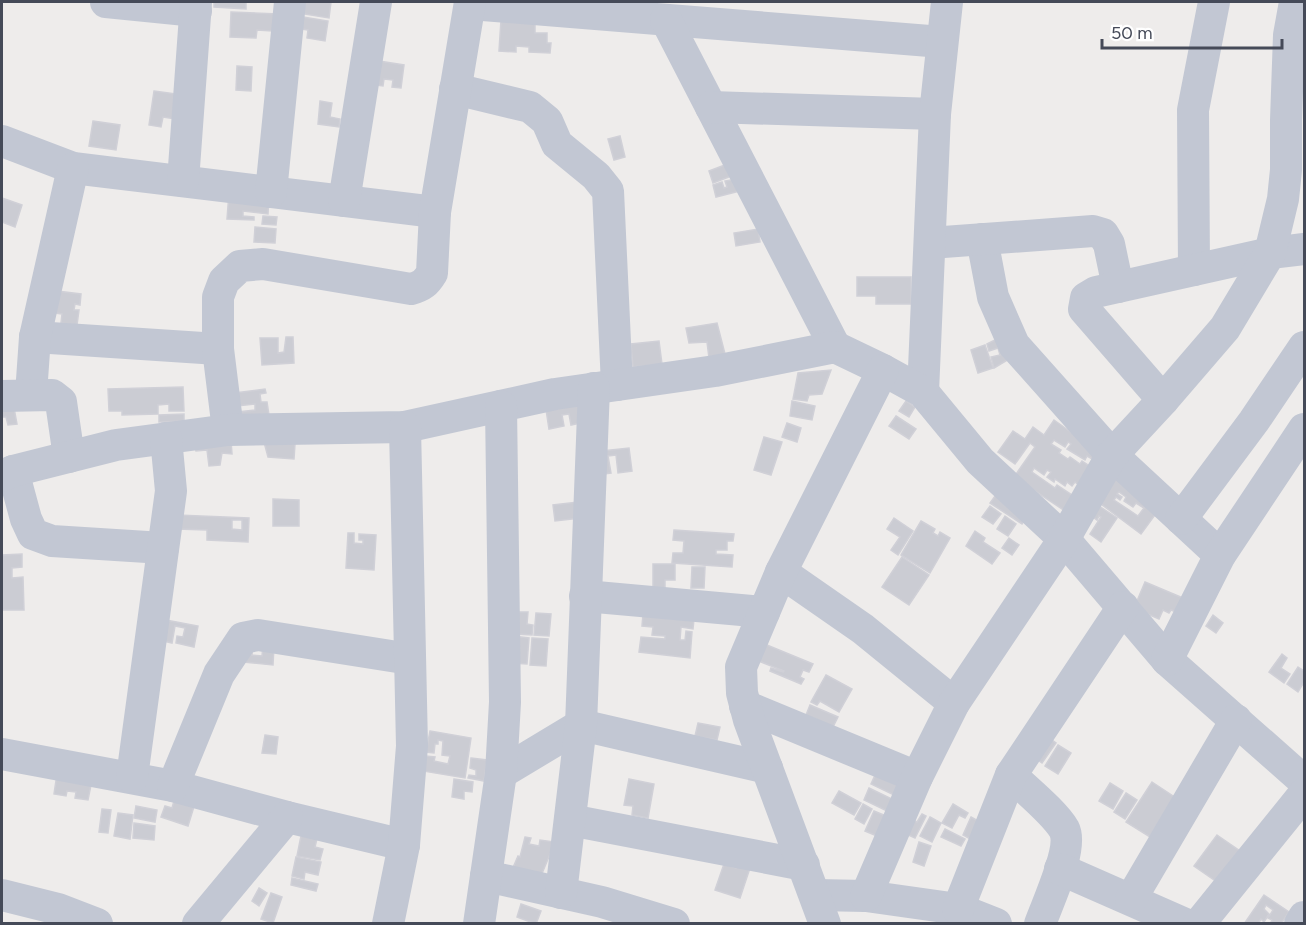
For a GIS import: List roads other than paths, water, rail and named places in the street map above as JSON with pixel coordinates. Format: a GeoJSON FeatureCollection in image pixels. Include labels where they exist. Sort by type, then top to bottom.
{"type":"FeatureCollection","features":[{"type":"Feature","properties":{"kind":"street"},"geometry":{"type":"LineString","coordinates":[[106,2],[196,6],[183,181]]}},
{"type":"Feature","properties":{"kind":"street"},"geometry":{"type":"LineString","coordinates":[[271,192],[290,2]]}},
{"type":"Feature","properties":{"kind":"street"},"geometry":{"type":"LineString","coordinates":[[344,201],[376,2]]}},
{"type":"Feature","properties":{"kind":"street"},"geometry":{"type":"LineString","coordinates":[[923,392],[935,114],[946,2]]}},
{"type":"Feature","properties":{"kind":"street"},"geometry":{"type":"LineString","coordinates":[[1194,270],[1193,110],[1214,2]]}},
{"type":"Feature","properties":{"kind":"street"},"geometry":{"type":"LineString","coordinates":[[866,896],[917,777],[954,703],[1064,538],[1112,455],[1225,328],[1270,253],[1287,170],[1289,45],[1295,2]]}},
{"type":"Feature","properties":{"kind":"street"},"geometry":{"type":"LineString","coordinates":[[228,430],[218,350],[218,297],[224,281],[240,266],[263,264],[411,289],[422,286],[432,273],[435,212],[470,3],[651,14],[942,42]]}},
{"type":"Feature","properties":{"kind":"street"},"geometry":{"type":"LineString","coordinates":[[651,14],[711,107],[835,347]]}},
{"type":"Feature","properties":{"kind":"street"},"geometry":{"type":"LineString","coordinates":[[455,89],[530,107],[547,121],[557,144],[596,176],[608,191],[605,387],[585,596],[581,725],[561,893]]}},
{"type":"Feature","properties":{"kind":"street"},"geometry":{"type":"LineString","coordinates":[[711,107],[935,114]]}},
{"type":"Feature","properties":{"kind":"street"},"geometry":{"type":"LineString","coordinates":[[2,141],[73,168],[435,212]]}},
{"type":"Feature","properties":{"kind":"street"},"geometry":{"type":"LineString","coordinates":[[69,457],[62,402],[52,395],[16,395],[35,337],[73,168]]}},
{"type":"Feature","properties":{"kind":"street"},"geometry":{"type":"LineString","coordinates":[[930,243],[1093,231],[1103,234],[1109,244],[1118,287]]}},
{"type":"Feature","properties":{"kind":"street"},"geometry":{"type":"LineString","coordinates":[[982,239],[993,297],[1014,345],[1112,455],[1220,555]]}},
{"type":"Feature","properties":{"kind":"street"},"geometry":{"type":"LineString","coordinates":[[1163,400],[1084,309],[1086,298],[1096,292],[1118,287],[1270,253],[1305,249]]}},
{"type":"Feature","properties":{"kind":"street"},"geometry":{"type":"LineString","coordinates":[[35,337],[218,350]]}},
{"type":"Feature","properties":{"kind":"street"},"geometry":{"type":"LineString","coordinates":[[163,548],[52,541],[33,534],[7,473],[116,445],[228,430],[405,427],[555,394],[715,371],[835,347],[923,392],[980,461],[1064,538],[1167,660],[1305,781]]}},
{"type":"Feature","properties":{"kind":"street"},"geometry":{"type":"LineString","coordinates":[[1182,519],[1305,347]]}},
{"type":"Feature","properties":{"kind":"street"},"geometry":{"type":"LineString","coordinates":[[883,370],[764,612],[741,667],[742,693],[767,768],[820,909],[866,896],[958,909],[996,924]]}},
{"type":"Feature","properties":{"kind":"street"},"geometry":{"type":"LineString","coordinates":[[479,924],[501,773],[505,702],[501,406]]}},
{"type":"Feature","properties":{"kind":"street"},"geometry":{"type":"LineString","coordinates":[[388,924],[404,846],[412,746],[405,427]]}},
{"type":"Feature","properties":{"kind":"street"},"geometry":{"type":"LineString","coordinates":[[1167,660],[1220,555],[1305,429]]}},
{"type":"Feature","properties":{"kind":"street"},"geometry":{"type":"LineString","coordinates":[[132,777],[171,491],[166,438]]}},
{"type":"Feature","properties":{"kind":"street"},"geometry":{"type":"LineString","coordinates":[[782,572],[863,629],[954,703]]}},
{"type":"Feature","properties":{"kind":"street"},"geometry":{"type":"LineString","coordinates":[[585,596],[764,612]]}},
{"type":"Feature","properties":{"kind":"street"},"geometry":{"type":"LineString","coordinates":[[958,909],[1011,775],[1123,607]]}},
{"type":"Feature","properties":{"kind":"street"},"geometry":{"type":"LineString","coordinates":[[173,786],[219,674],[243,638],[258,635],[410,659]]}},
{"type":"Feature","properties":{"kind":"street"},"geometry":{"type":"LineString","coordinates":[[745,706],[917,777]]}},
{"type":"Feature","properties":{"kind":"street"},"geometry":{"type":"LineString","coordinates":[[1131,899],[1236,720]]}},
{"type":"Feature","properties":{"kind":"street"},"geometry":{"type":"LineString","coordinates":[[501,773],[581,725],[767,768]]}},
{"type":"Feature","properties":{"kind":"street"},"geometry":{"type":"LineString","coordinates":[[2,754],[173,786],[404,846]]}},
{"type":"Feature","properties":{"kind":"street"},"geometry":{"type":"LineString","coordinates":[[1011,775],[1065,831],[1066,847],[1040,924]]}},
{"type":"Feature","properties":{"kind":"street"},"geometry":{"type":"LineString","coordinates":[[1199,924],[1305,794]]}},
{"type":"Feature","properties":{"kind":"street"},"geometry":{"type":"LineString","coordinates":[[198,924],[287,817]]}},
{"type":"Feature","properties":{"kind":"street"},"geometry":{"type":"LineString","coordinates":[[570,820],[804,865]]}},
{"type":"Feature","properties":{"kind":"street"},"geometry":{"type":"LineString","coordinates":[[1060,869],[1185,924]]}},
{"type":"Feature","properties":{"kind":"street"},"geometry":{"type":"LineString","coordinates":[[486,876],[561,893],[598,913],[674,924]]}},
{"type":"Feature","properties":{"kind":"street"},"geometry":{"type":"LineString","coordinates":[[2,895],[58,909],[97,924]]}},
{"type":"Feature","properties":{"kind":"street"},"geometry":{"type":"LineString","coordinates":[[1299,924],[1305,917]]}}]}
